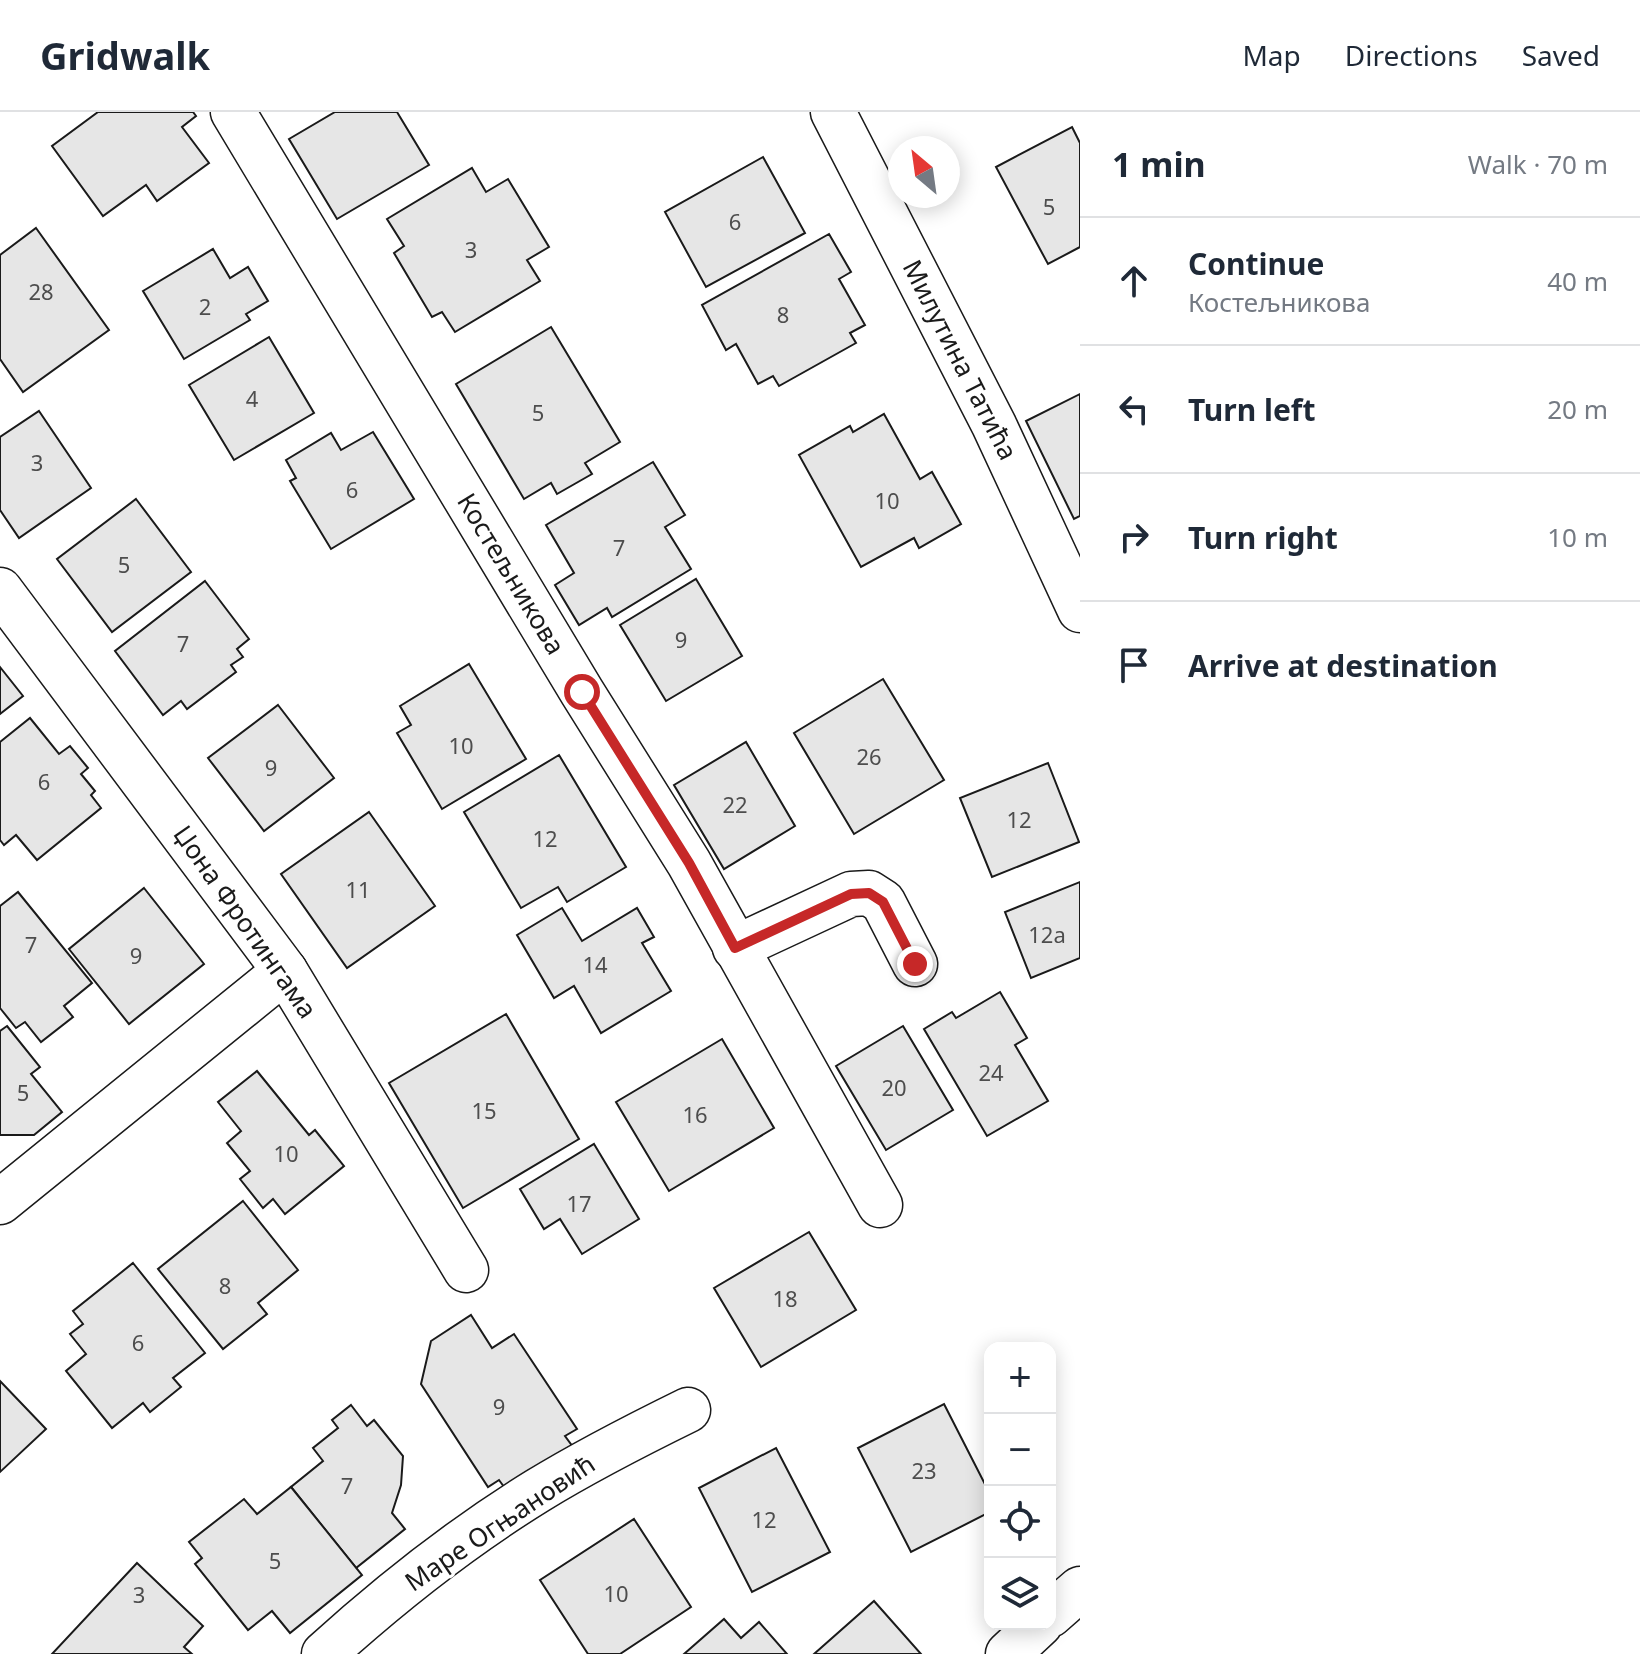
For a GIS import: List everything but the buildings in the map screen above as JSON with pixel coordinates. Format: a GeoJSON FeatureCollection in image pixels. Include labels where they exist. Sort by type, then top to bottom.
{"type":"FeatureCollection","features":[{"type":"Feature","properties":{"kind":"street","name":"Костељникова"},"geometry":{"type":"LineString","coordinates":[[233,112],[582,692],[689,863],[880,1205]]}},
{"type":"Feature","properties":{"kind":"street","name":"Милутина Татића"},"geometry":{"type":"LineString","coordinates":[[833,112],[994,425],[1080,610]]}},
{"type":"Feature","properties":{"kind":"street","name":"Џона Фротингама"},"geometry":{"type":"LineString","coordinates":[[0,590],[285,971],[466,1270]]}},
{"type":"Feature","properties":{"kind":"street"},"geometry":{"type":"LineString","coordinates":[[735,948],[851,894],[869,893],[883,902],[915,964]]}},
{"type":"Feature","properties":{"kind":"street"},"geometry":{"type":"LineString","coordinates":[[0,1202],[285,971]]}},
{"type":"Feature","properties":{"kind":"street","name":"Маре Огњановић"},"geometry":{"type":"LineString","coordinates":[[324,1654],[370,1612],[453,1547],[513,1507],[620,1444],[688,1410]]}},
{"type":"Feature","properties":{"kind":"street"},"geometry":{"type":"LineString","coordinates":[[1056,1610],[1080,1589]]}},
{"type":"Feature","properties":{"kind":"street"},"geometry":{"type":"LineString","coordinates":[[1008,1654],[1034,1630]]}},
{"type":"Feature","properties":{"kind":"route"},"geometry":{"type":"LineString","coordinates":[[582,692],[689,863],[735,948],[851,894],[869,893],[883,902],[915,964]]}}]}
